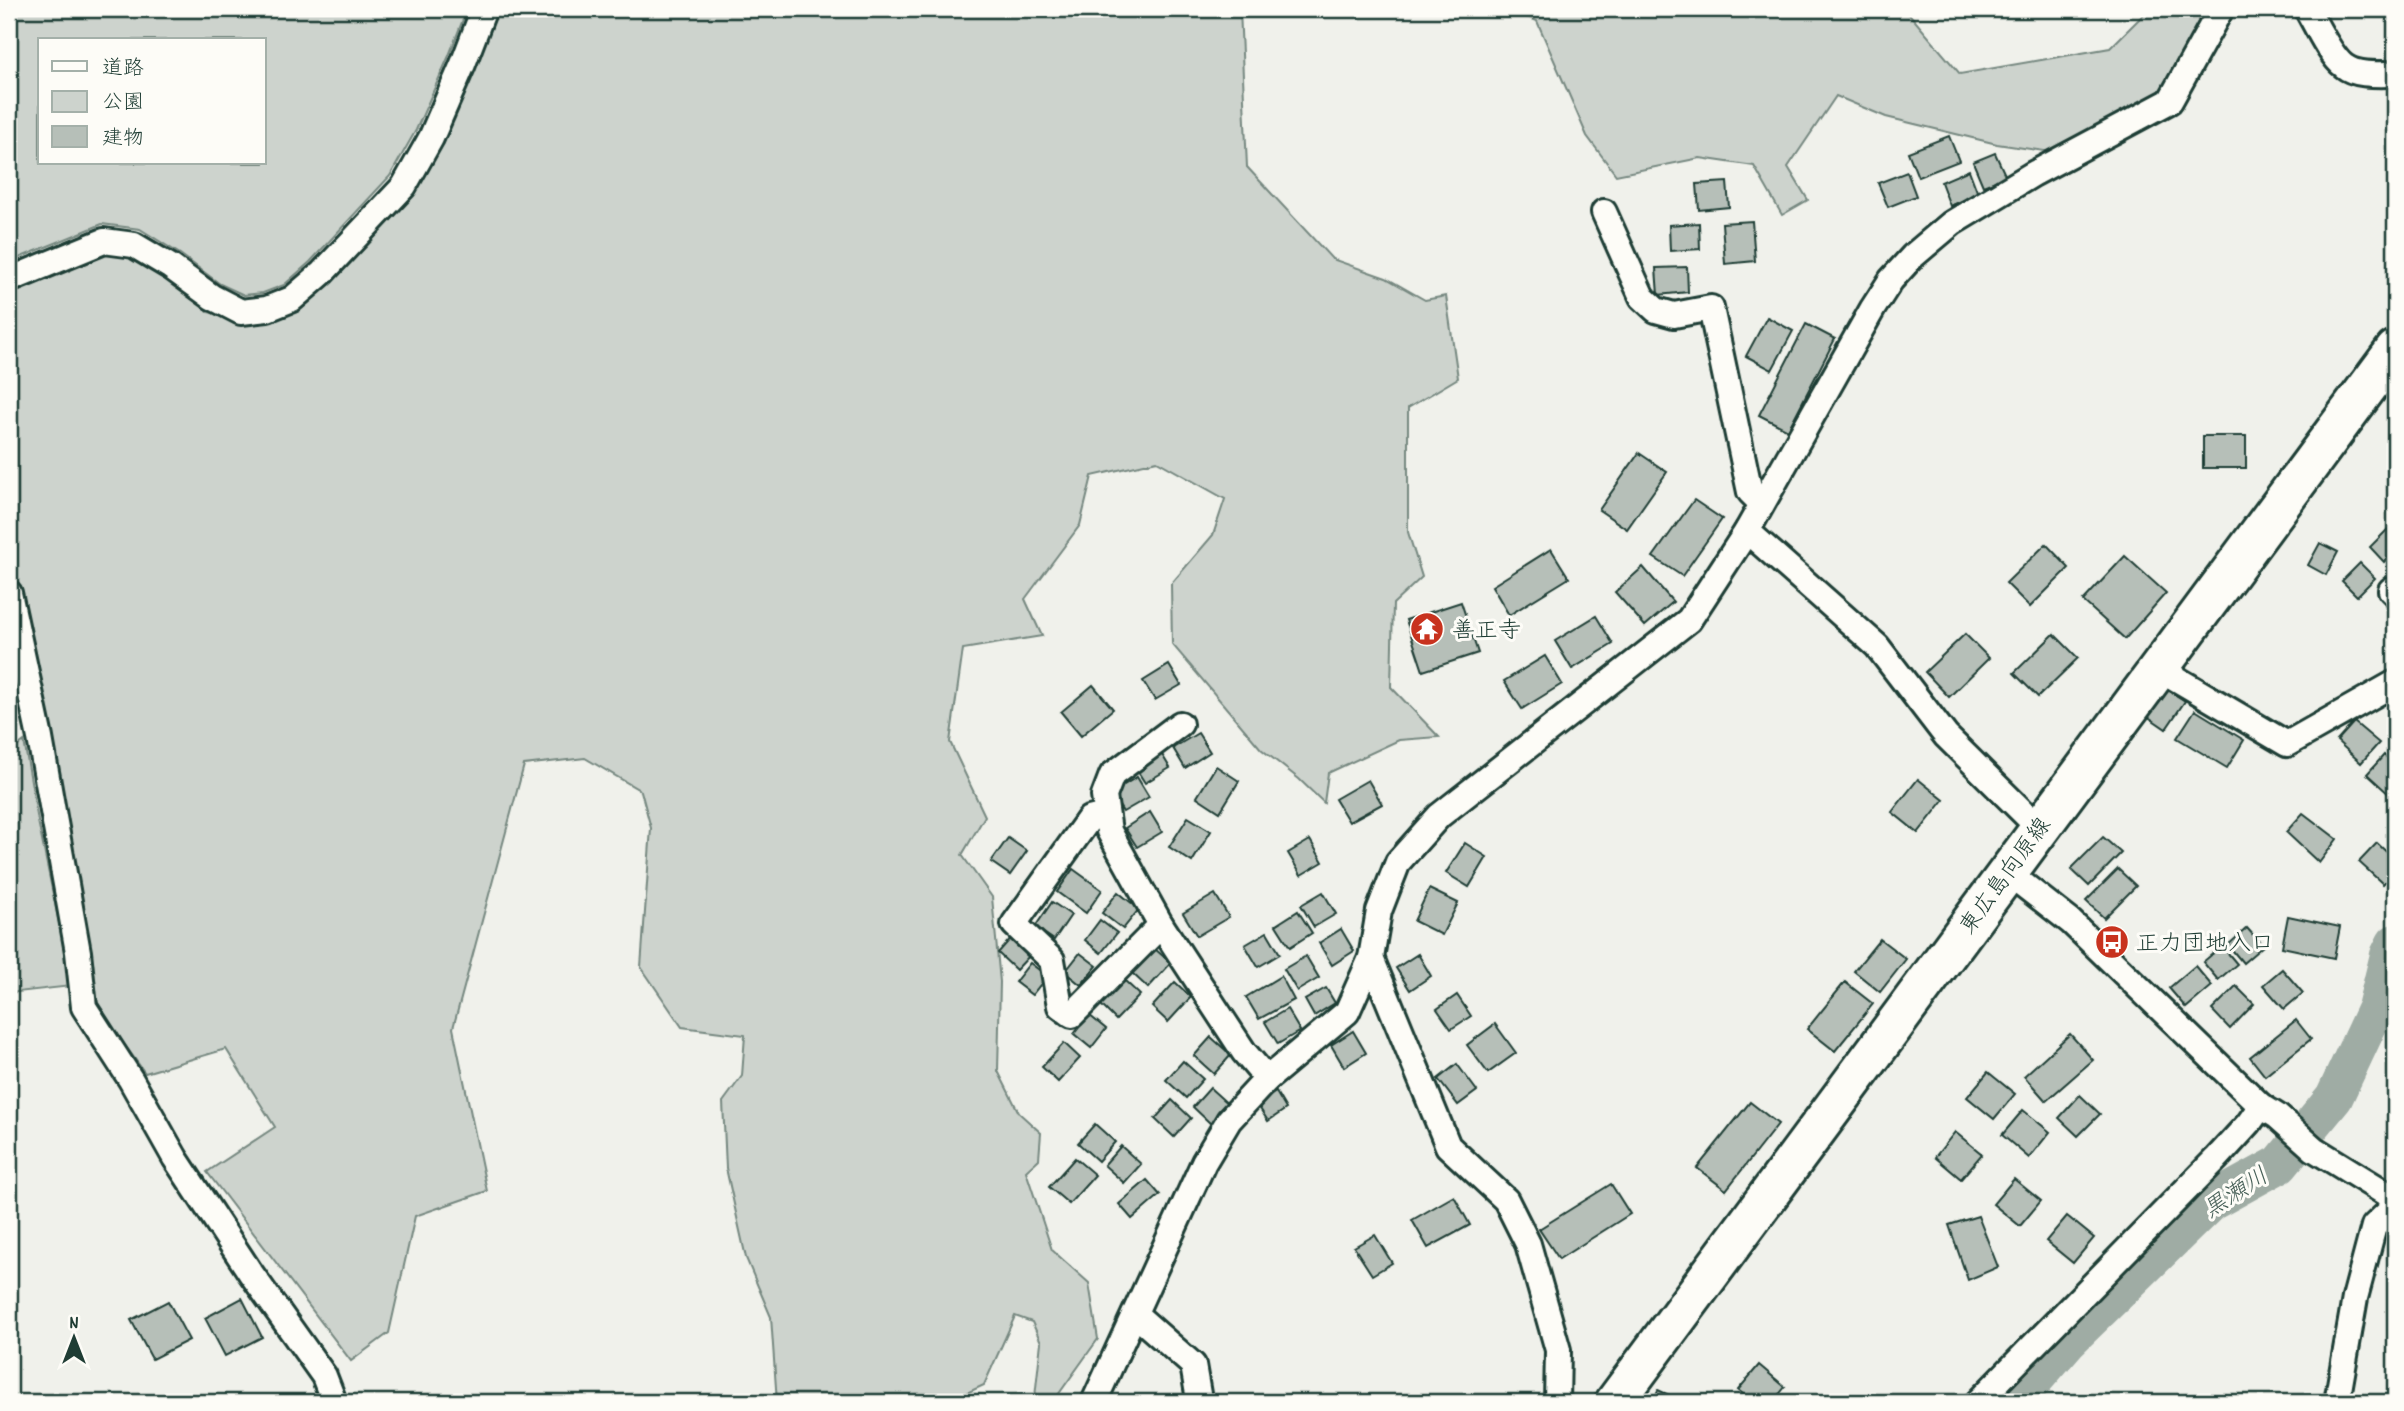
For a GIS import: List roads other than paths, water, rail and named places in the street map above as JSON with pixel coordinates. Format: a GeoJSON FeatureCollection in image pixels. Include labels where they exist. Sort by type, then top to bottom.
{"type":"FeatureCollection","features":[{"type":"Feature","properties":{"kind":"main road","name":"東広島向原線"},"geometry":{"type":"LineString","coordinates":[[1615,1402],[2395,350]]}},
{"type":"Feature","properties":{"kind":"street"},"geometry":{"type":"LineString","coordinates":[[9,280],[104,241],[134,245],[171,267],[212,297],[241,312],[267,309],[292,299],[322,273],[404,186],[431,138],[484,9]]}},
{"type":"Feature","properties":{"kind":"street"},"geometry":{"type":"LineString","coordinates":[[1094,1402],[1204,1162],[1229,1120],[1267,1079],[1347,1012],[1371,958],[1379,911],[1398,862],[1439,816],[1689,620],[1747,531],[1891,280],[1913,256],[1952,223],[2033,174],[2170,101],[2221,9]]}},
{"type":"Feature","properties":{"kind":"street"},"geometry":{"type":"LineString","coordinates":[[2307,9],[2323,38],[2344,67],[2365,73],[2395,74]]}},
{"type":"Feature","properties":{"kind":"street"},"geometry":{"type":"LineString","coordinates":[[1604,212],[1642,297],[1656,310],[1674,315],[1711,308],[1750,492],[1761,503]]}},
{"type":"Feature","properties":{"kind":"street"},"geometry":{"type":"LineString","coordinates":[[1747,531],[1877,646],[1946,736],[2039,828]]}},
{"type":"Feature","properties":{"kind":"street"},"geometry":{"type":"LineString","coordinates":[[9,593],[40,738],[78,952],[84,1007],[131,1080],[175,1158],[250,1272],[324,1376],[334,1402]]}},
{"type":"Feature","properties":{"kind":"street"},"geometry":{"type":"LineString","coordinates":[[2158,668],[2287,744],[2395,684]]}},
{"type":"Feature","properties":{"kind":"street"},"geometry":{"type":"LineString","coordinates":[[1180,724],[1112,775],[1104,796],[1109,831],[1160,925],[1244,1052],[1267,1079]]}},
{"type":"Feature","properties":{"kind":"street"},"geometry":{"type":"LineString","coordinates":[[1107,815],[1089,819],[1014,924],[1052,960],[1060,1006],[1072,1014],[1160,925]]}},
{"type":"Feature","properties":{"kind":"street"},"geometry":{"type":"LineString","coordinates":[[2007,872],[2071,922],[2269,1111],[2314,1149],[2395,1199]]}},
{"type":"Feature","properties":{"kind":"street"},"geometry":{"type":"LineString","coordinates":[[1371,958],[1448,1146],[1506,1200],[1528,1244],[1558,1350],[1557,1402]]}},
{"type":"Feature","properties":{"kind":"street"},"geometry":{"type":"LineString","coordinates":[[1978,1402],[2249,1123],[2269,1111]]}},
{"type":"Feature","properties":{"kind":"street"},"geometry":{"type":"LineString","coordinates":[[2337,1402],[2355,1298],[2374,1226],[2395,1206]]}},
{"type":"Feature","properties":{"kind":"street"},"geometry":{"type":"LineString","coordinates":[[1135,1314],[1193,1366],[1198,1394],[1196,1402]]}},
{"type":"Feature","properties":{"kind":"waterway","name":"黒瀬川"},"geometry":{"type":"LineString","coordinates":[[2015,1402],[2067,1342],[2211,1202],[2280,1164],[2334,1098],[2376,1008],[2389,955],[2395,943]]}},
{"type":"Feature","properties":{"kind":"place","name":"善正寺"},"geometry":{"type":"Point","coordinates":[1427,629]}},
{"type":"Feature","properties":{"kind":"place","name":"正力団地入口"},"geometry":{"type":"Point","coordinates":[2112,942]}}]}
